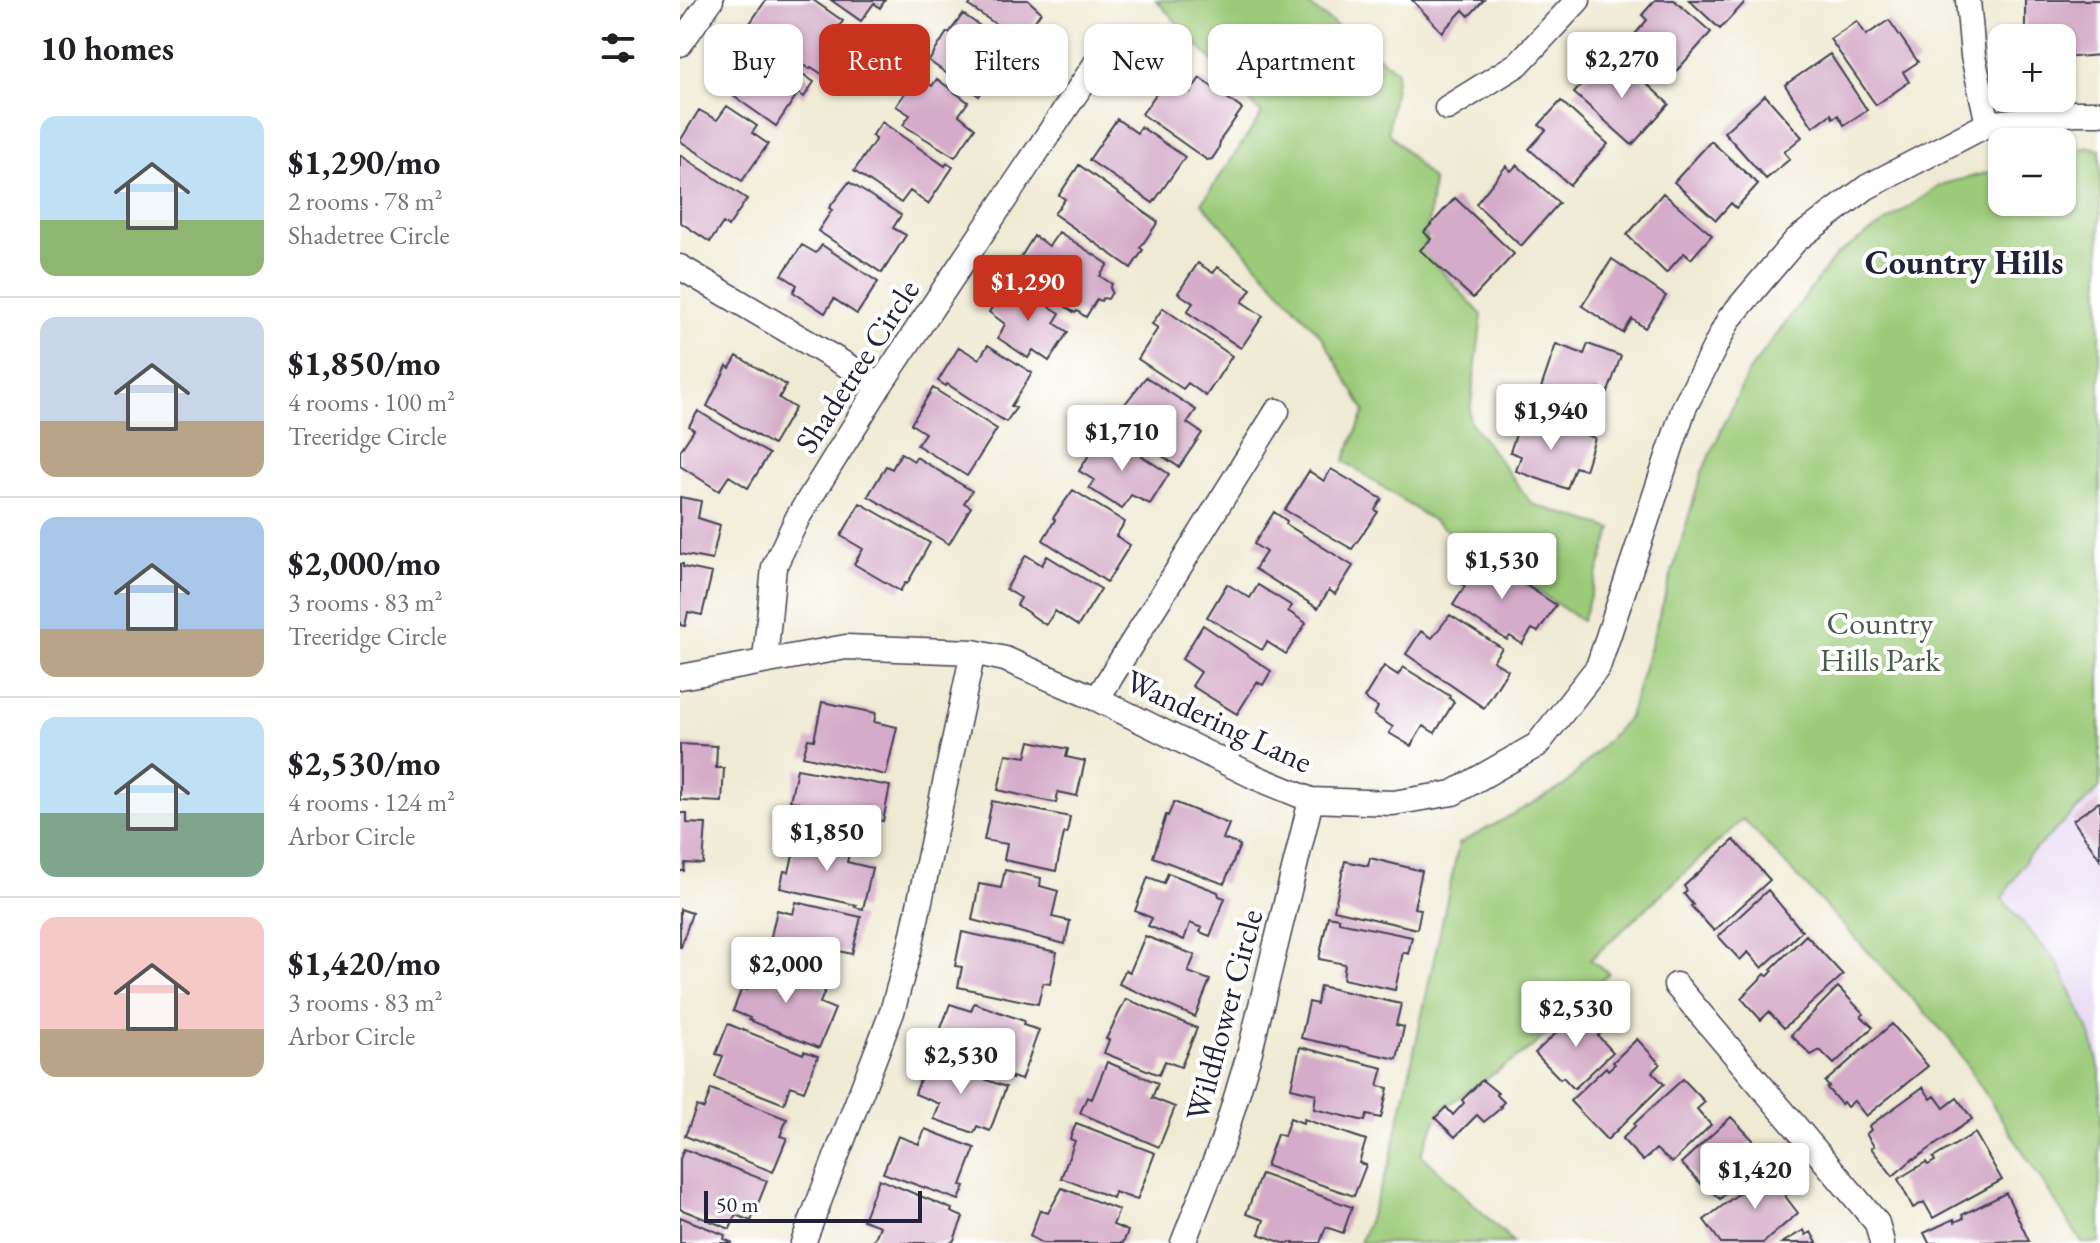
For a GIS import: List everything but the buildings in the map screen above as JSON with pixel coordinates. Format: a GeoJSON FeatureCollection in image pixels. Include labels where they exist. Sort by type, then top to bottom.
{"type":"FeatureCollection","features":[{"type":"Feature","properties":{"kind":"street"},"geometry":{"type":"LineString","coordinates":[[680,44],[711,0]]}},
{"type":"Feature","properties":{"kind":"street"},"geometry":{"type":"LineString","coordinates":[[1447,108],[1518,64],[1578,0]]}},
{"type":"Feature","properties":{"kind":"street"},"geometry":{"type":"LineString","coordinates":[[1968,0],[1973,56],[1988,124]]}},
{"type":"Feature","properties":{"kind":"street","name":"Shadetree Circle"},"geometry":{"type":"LineString","coordinates":[[765,660],[774,567],[798,517],[880,385],[1084,81]]}},
{"type":"Feature","properties":{"kind":"street","name":"Wandering Lane"},"geometry":{"type":"LineString","coordinates":[[680,677],[846,647],[973,652],[1005,659],[1097,699],[1255,777],[1311,800],[1393,803],[1453,793],[1537,745],[1598,667],[1684,408],[1729,319],[1796,240],[1867,187],[1988,124],[2075,113],[2100,113]]}},
{"type":"Feature","properties":{"kind":"street"},"geometry":{"type":"LineString","coordinates":[[680,267],[880,385]]}},
{"type":"Feature","properties":{"kind":"street"},"geometry":{"type":"LineString","coordinates":[[1097,699],[1277,411]]}},
{"type":"Feature","properties":{"kind":"street"},"geometry":{"type":"LineString","coordinates":[[803,1243],[892,1012],[911,943],[973,652]]}},
{"type":"Feature","properties":{"kind":"street","name":"Wildflower Circle"},"geometry":{"type":"LineString","coordinates":[[1183,1243],[1223,1141],[1250,1051],[1311,800]]}},
{"type":"Feature","properties":{"kind":"street"},"geometry":{"type":"LineString","coordinates":[[1676,985],[1877,1223],[1882,1243]]}},
{"type":"Feature","properties":{"kind":"shaded area"},"geometry":{"type":"Polygon","coordinates":[[[2100,788],[2100,1071],[2091,1035],[2002,900],[2028,856],[2100,788]]]}},
{"type":"Feature","properties":{"kind":"green space"},"geometry":{"type":"Polygon","coordinates":[[[1156,0],[1302,0],[1334,24],[1208,24],[1208,56],[1192,39],[1192,24],[1178,24],[1156,0]]]}},
{"type":"Feature","properties":{"kind":"green space"},"geometry":{"type":"Polygon","coordinates":[[[1383,61],[1397,71],[1388,132],[1433,181],[1425,253],[1482,315],[1469,420],[1532,504],[1612,529],[1582,621],[1344,461],[1365,411],[1322,337],[1202,203],[1262,114],[1245,96],[1383,96],[1383,61]]]}},
{"type":"Feature","properties":{"kind":"green space","name":"Country Hills Park"},"geometry":{"type":"Polygon","coordinates":[[[2089,147],[2100,149],[2100,788],[2028,856],[2002,899],[2058,964],[2091,1035],[2100,1071],[2100,1243],[2082,1243],[1950,1039],[1743,819],[1590,960],[1609,973],[1533,1047],[1441,1110],[1421,1154],[1514,1243],[1360,1243],[1390,1162],[1459,844],[1564,786],[1629,717],[1702,472],[1748,373],[1836,255],[1943,184],[1988,173],[1988,216],[2076,216],[2076,150],[2089,147]]]}},
{"type":"Feature","properties":{"kind":"district","name":"Country Hills"},"geometry":{"type":"Point","coordinates":[1964,262]}}]}
